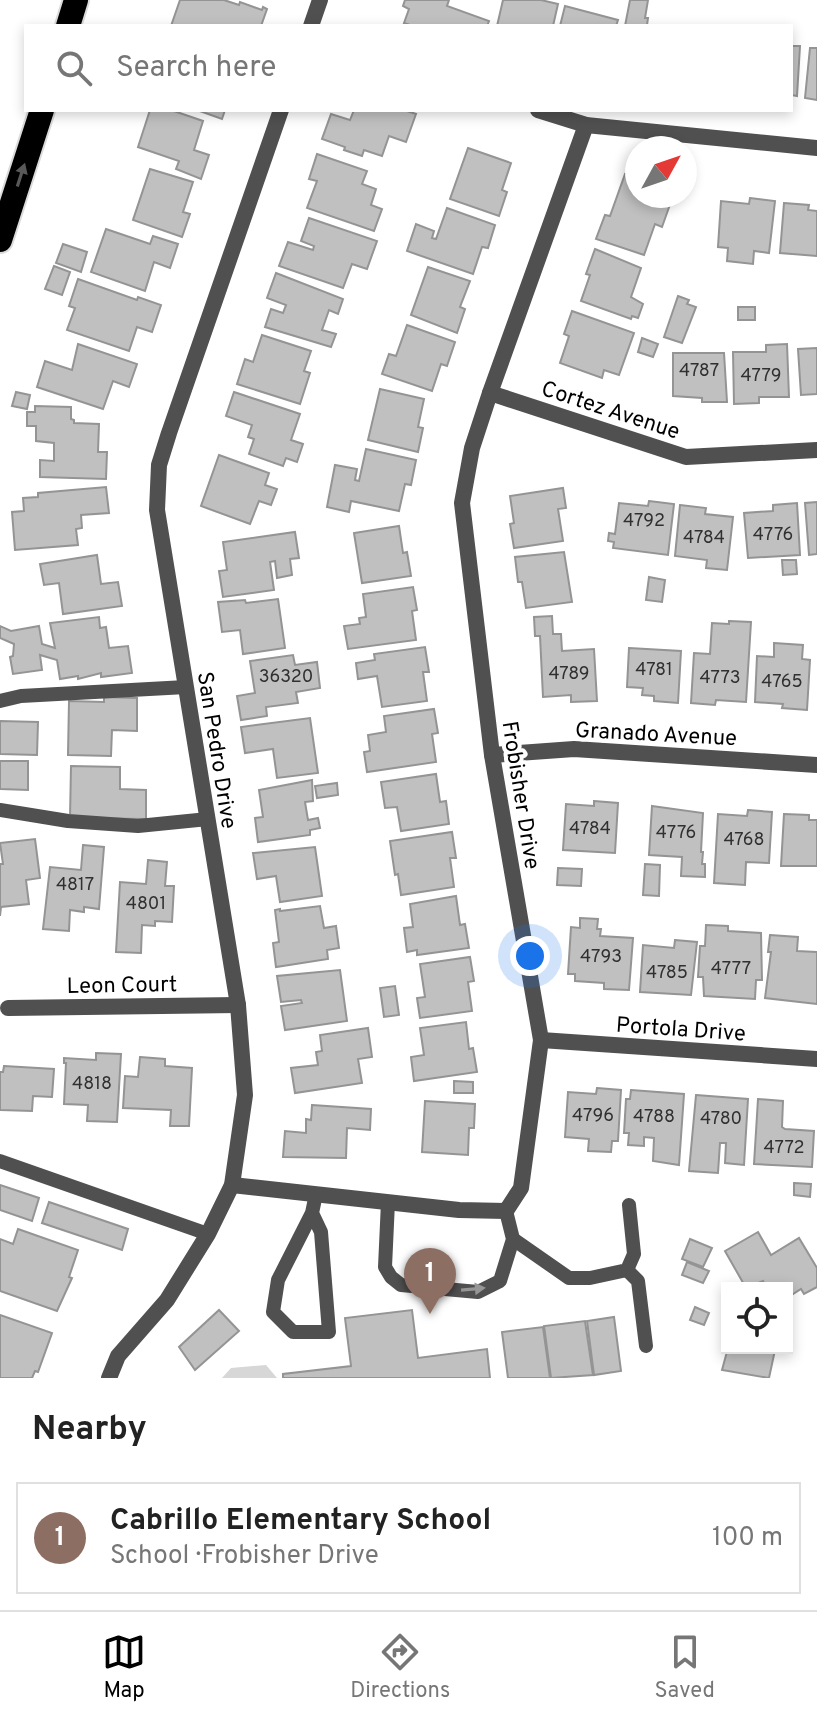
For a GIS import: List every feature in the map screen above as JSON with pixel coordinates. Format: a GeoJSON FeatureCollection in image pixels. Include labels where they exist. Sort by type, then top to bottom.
{"type":"FeatureCollection","features":[{"type":"Feature","properties":{"kind":"highway"},"geometry":{"type":"LineString","coordinates":[[69,24],[76,0]]}},
{"type":"Feature","properties":{"kind":"highway"},"geometry":{"type":"LineString","coordinates":[[0,240],[41,112]]}},
{"type":"Feature","properties":{"kind":"street"},"geometry":{"type":"LineString","coordinates":[[312,24],[320,0]]}},
{"type":"Feature","properties":{"kind":"street","name":"San Pedro Drive"},"geometry":{"type":"LineString","coordinates":[[109,1378],[118,1356],[167,1300],[208,1234],[232,1185],[245,1095],[238,1005],[157,510],[159,465],[280,112]]}},
{"type":"Feature","properties":{"kind":"street"},"geometry":{"type":"LineString","coordinates":[[544,112],[586,125],[817,148]]}},
{"type":"Feature","properties":{"kind":"street","name":"Frobisher Drive"},"geometry":{"type":"LineString","coordinates":[[506,1211],[521,1188],[541,1040],[492,755],[462,503],[472,448],[490,393],[586,125]]}},
{"type":"Feature","properties":{"kind":"street","name":"Cortez Avenue"},"geometry":{"type":"LineString","coordinates":[[490,393],[686,457],[817,450]]}},
{"type":"Feature","properties":{"kind":"street","name":"Granado Avenue"},"geometry":{"type":"LineString","coordinates":[[492,755],[574,749],[817,765]]}},
{"type":"Feature","properties":{"kind":"street","name":"Leon Court"},"geometry":{"type":"LineString","coordinates":[[8,1008],[238,1005]]}},
{"type":"Feature","properties":{"kind":"street","name":"Portola Drive"},"geometry":{"type":"LineString","coordinates":[[541,1040],[817,1059]]}},
{"type":"Feature","properties":{"kind":"street"},"geometry":{"type":"LineString","coordinates":[[232,1185],[459,1210],[506,1211]]}},
{"type":"Feature","properties":{"kind":"lane"},"geometry":{"type":"LineString","coordinates":[[0,701],[21,696],[186,687]]}},
{"type":"Feature","properties":{"kind":"lane"},"geometry":{"type":"LineString","coordinates":[[0,810],[68,821],[138,826],[208,819]]}},
{"type":"Feature","properties":{"kind":"lane"},"geometry":{"type":"LineString","coordinates":[[0,1161],[208,1234]]}},
{"type":"Feature","properties":{"kind":"lane"},"geometry":{"type":"LineString","coordinates":[[312,1213],[321,1232],[329,1332],[293,1332],[273,1312],[278,1280],[312,1213],[316,1194]]}},
{"type":"Feature","properties":{"kind":"lane"},"geometry":{"type":"LineString","coordinates":[[388,1202],[385,1267],[391,1277],[401,1285],[478,1292],[500,1281],[513,1239],[506,1211]]}},
{"type":"Feature","properties":{"kind":"lane"},"geometry":{"type":"LineString","coordinates":[[627,1270],[634,1254],[629,1205]]}},
{"type":"Feature","properties":{"kind":"lane"},"geometry":{"type":"LineString","coordinates":[[513,1239],[569,1278],[590,1278],[627,1270]]}},
{"type":"Feature","properties":{"kind":"lane"},"geometry":{"type":"LineString","coordinates":[[627,1270],[638,1281],[646,1346]]}},
{"type":"Feature","properties":{"kind":"shaded area"},"geometry":{"type":"Polygon","coordinates":[[[266,1365],[277,1378],[222,1378],[231,1368],[266,1365]]]}},
{"type":"Feature","properties":{"kind":"building"},"geometry":{"type":"Polygon","coordinates":[[[180,0],[224,0],[267,9],[262,24],[172,24],[180,0]]]}},
{"type":"Feature","properties":{"kind":"building"},"geometry":{"type":"Polygon","coordinates":[[[405,0],[449,0],[447,6],[489,21],[488,24],[407,24],[404,23],[409,9],[403,6],[405,0]]]}},
{"type":"Feature","properties":{"kind":"building"},"geometry":{"type":"Polygon","coordinates":[[[503,0],[541,0],[558,4],[553,24],[497,24],[503,0]]]}},
{"type":"Feature","properties":{"kind":"building"},"geometry":{"type":"Polygon","coordinates":[[[630,0],[648,0],[647,24],[625,24],[630,0]]]}},
{"type":"Feature","properties":{"kind":"building"},"geometry":{"type":"Polygon","coordinates":[[[565,6],[618,20],[617,24],[560,24],[565,6]]]}},
{"type":"Feature","properties":{"kind":"building"},"geometry":{"type":"Polygon","coordinates":[[[793,46],[800,46],[797,96],[793,95],[793,46]]]}},
{"type":"Feature","properties":{"kind":"building"},"geometry":{"type":"Polygon","coordinates":[[[810,48],[817,48],[817,100],[805,98],[810,48]]]}},
{"type":"Feature","properties":{"kind":"building"},"geometry":{"type":"Polygon","coordinates":[[[149,112],[177,112],[203,121],[194,150],[209,155],[201,179],[176,169],[179,161],[138,147],[149,112]]]}},
{"type":"Feature","properties":{"kind":"building"},"geometry":{"type":"Polygon","coordinates":[[[203,112],[224,112],[222,119],[203,112]]]}},
{"type":"Feature","properties":{"kind":"building"},"geometry":{"type":"Polygon","coordinates":[[[353,112],[416,114],[406,142],[389,136],[382,156],[364,150],[362,156],[322,139],[331,114],[350,120],[353,112]]]}},
{"type":"Feature","properties":{"kind":"building"},"geometry":{"type":"Polygon","coordinates":[[[468,148],[511,163],[502,190],[507,192],[499,216],[450,199],[468,148]]]}},
{"type":"Feature","properties":{"kind":"building"},"geometry":{"type":"Polygon","coordinates":[[[317,154],[367,171],[362,184],[376,189],[371,205],[382,209],[374,231],[307,208],[317,181],[309,179],[317,154]]]}},
{"type":"Feature","properties":{"kind":"building"},"geometry":{"type":"Polygon","coordinates":[[[150,169],[193,182],[183,212],[190,214],[182,237],[133,220],[150,169]]]}},
{"type":"Feature","properties":{"kind":"building"},"geometry":{"type":"Polygon","coordinates":[[[625,174],[625,208],[669,208],[662,227],[655,224],[644,255],[596,239],[605,215],[610,216],[625,174]]]}},
{"type":"Feature","properties":{"kind":"building"},"geometry":{"type":"Polygon","coordinates":[[[750,198],[775,201],[769,253],[754,251],[753,264],[727,261],[728,248],[718,247],[721,201],[749,204],[750,198]]]}},
{"type":"Feature","properties":{"kind":"building"},"geometry":{"type":"Polygon","coordinates":[[[784,203],[809,205],[808,210],[817,211],[817,256],[780,253],[784,203]]]}},
{"type":"Feature","properties":{"kind":"building"},"geometry":{"type":"Polygon","coordinates":[[[447,208],[495,225],[488,248],[482,247],[473,274],[407,251],[416,224],[434,231],[432,238],[436,239],[447,208]]]}},
{"type":"Feature","properties":{"kind":"building"},"geometry":{"type":"Polygon","coordinates":[[[309,218],[377,241],[367,269],[352,264],[343,288],[279,266],[288,242],[313,250],[314,246],[301,241],[309,218]]]}},
{"type":"Feature","properties":{"kind":"building"},"geometry":{"type":"Polygon","coordinates":[[[106,229],[150,244],[153,236],[178,244],[170,268],[154,262],[145,291],[91,272],[106,229]]]}},
{"type":"Feature","properties":{"kind":"building"},"geometry":{"type":"Polygon","coordinates":[[[63,244],[87,252],[81,272],[56,263],[63,244]]]}},
{"type":"Feature","properties":{"kind":"building"},"geometry":{"type":"Polygon","coordinates":[[[595,249],[641,268],[631,297],[643,304],[638,318],[632,316],[631,319],[581,301],[595,249]]]}},
{"type":"Feature","properties":{"kind":"building"},"geometry":{"type":"Polygon","coordinates":[[[54,266],[70,272],[62,295],[45,289],[54,266]]]}},
{"type":"Feature","properties":{"kind":"building"},"geometry":{"type":"Polygon","coordinates":[[[428,267],[470,281],[460,307],[465,309],[457,333],[411,315],[428,267]]]}},
{"type":"Feature","properties":{"kind":"building"},"geometry":{"type":"Polygon","coordinates":[[[276,273],[343,299],[338,314],[329,310],[322,330],[336,334],[331,347],[265,327],[271,309],[283,313],[286,305],[267,298],[276,273]]]}},
{"type":"Feature","properties":{"kind":"building"},"geometry":{"type":"Polygon","coordinates":[[[78,279],[137,300],[138,297],[161,305],[152,332],[137,327],[129,351],[67,330],[75,308],[69,306],[78,279]]]}},
{"type":"Feature","properties":{"kind":"building"},"geometry":{"type":"Polygon","coordinates":[[[678,296],[696,307],[682,343],[664,337],[678,296]]]}},
{"type":"Feature","properties":{"kind":"building"},"geometry":{"type":"Polygon","coordinates":[[[738,307],[755,307],[755,320],[738,320],[738,307]]]}},
{"type":"Feature","properties":{"kind":"building"},"geometry":{"type":"Polygon","coordinates":[[[572,311],[634,333],[619,375],[604,370],[602,378],[560,363],[569,336],[564,334],[572,311]]]}},
{"type":"Feature","properties":{"kind":"building"},"geometry":{"type":"Polygon","coordinates":[[[407,325],[455,342],[447,366],[441,364],[432,391],[382,374],[389,354],[396,356],[407,325]]]}},
{"type":"Feature","properties":{"kind":"building"},"geometry":{"type":"Polygon","coordinates":[[[262,335],[311,351],[304,371],[310,373],[300,404],[237,384],[245,359],[253,362],[262,335]]]}},
{"type":"Feature","properties":{"kind":"building"},"geometry":{"type":"Polygon","coordinates":[[[642,338],[658,344],[653,357],[638,352],[642,338]]]}},
{"type":"Feature","properties":{"kind":"building"},"geometry":{"type":"Polygon","coordinates":[[[78,344],[137,364],[129,387],[113,381],[103,409],[37,387],[45,361],[72,370],[78,344]]]}},
{"type":"Feature","properties":{"kind":"building"},"geometry":{"type":"Polygon","coordinates":[[[787,344],[789,397],[759,397],[759,403],[734,404],[733,352],[766,352],[766,345],[787,344]]]}},
{"type":"Feature","properties":{"kind":"building"},"geometry":{"type":"Polygon","coordinates":[[[817,348],[817,394],[801,395],[798,349],[817,348]]]}},
{"type":"Feature","properties":{"kind":"building"},"geometry":{"type":"Polygon","coordinates":[[[673,353],[724,353],[727,402],[702,402],[702,398],[673,396],[673,353]]]}},
{"type":"Feature","properties":{"kind":"building"},"geometry":{"type":"Polygon","coordinates":[[[380,389],[424,399],[418,427],[423,428],[418,452],[368,440],[380,389]]]}},
{"type":"Feature","properties":{"kind":"building"},"geometry":{"type":"Polygon","coordinates":[[[16,392],[30,395],[27,409],[12,406],[16,392]]]}},
{"type":"Feature","properties":{"kind":"building"},"geometry":{"type":"Polygon","coordinates":[[[234,392],[300,414],[291,440],[303,444],[297,462],[286,458],[283,466],[249,454],[254,439],[248,437],[252,425],[226,416],[234,392]]]}},
{"type":"Feature","properties":{"kind":"building"},"geometry":{"type":"Polygon","coordinates":[[[35,406],[71,407],[74,423],[99,424],[98,452],[107,452],[106,479],[40,477],[40,460],[54,461],[54,443],[36,441],[36,426],[27,426],[27,412],[35,412],[35,406]]]}},
{"type":"Feature","properties":{"kind":"building"},"geometry":{"type":"Polygon","coordinates":[[[366,449],[416,460],[411,485],[405,484],[399,511],[351,501],[349,512],[327,507],[335,465],[357,469],[355,480],[359,481],[366,449]]]}},
{"type":"Feature","properties":{"kind":"building"},"geometry":{"type":"Polygon","coordinates":[[[219,455],[269,473],[265,485],[277,489],[271,505],[259,501],[250,524],[201,506],[219,455]]]}},
{"type":"Feature","properties":{"kind":"building"},"geometry":{"type":"Polygon","coordinates":[[[106,487],[109,513],[81,515],[82,528],[76,529],[78,545],[15,550],[12,512],[24,511],[23,498],[38,497],[38,493],[106,487]]]}},
{"type":"Feature","properties":{"kind":"building"},"geometry":{"type":"Polygon","coordinates":[[[563,488],[566,508],[558,509],[563,541],[514,548],[510,496],[563,488]]]}},
{"type":"Feature","properties":{"kind":"building"},"geometry":{"type":"Polygon","coordinates":[[[649,501],[674,504],[668,555],[613,548],[614,542],[608,541],[609,533],[615,534],[619,503],[648,506],[649,501]]]}},
{"type":"Feature","properties":{"kind":"building"},"geometry":{"type":"Polygon","coordinates":[[[817,502],[817,554],[809,555],[805,503],[817,502]]]}},
{"type":"Feature","properties":{"kind":"building"},"geometry":{"type":"Polygon","coordinates":[[[797,503],[800,555],[748,558],[744,513],[773,511],[773,505],[797,503]]]}},
{"type":"Feature","properties":{"kind":"building"},"geometry":{"type":"Polygon","coordinates":[[[680,505],[706,508],[705,514],[733,517],[727,570],[706,568],[707,560],[675,556],[680,505]]]}},
{"type":"Feature","properties":{"kind":"building"},"geometry":{"type":"Polygon","coordinates":[[[399,526],[403,553],[407,552],[411,576],[362,583],[354,533],[399,526]]]}},
{"type":"Feature","properties":{"kind":"building"},"geometry":{"type":"Polygon","coordinates":[[[295,532],[299,558],[290,559],[292,575],[277,578],[275,561],[270,562],[274,590],[223,597],[219,571],[227,570],[223,542],[295,532]]]}},
{"type":"Feature","properties":{"kind":"building"},"geometry":{"type":"Polygon","coordinates":[[[564,552],[572,602],[526,608],[515,557],[564,552]]]}},
{"type":"Feature","properties":{"kind":"building"},"geometry":{"type":"Polygon","coordinates":[[[97,555],[101,584],[118,582],[122,606],[63,614],[59,583],[44,585],[40,564],[97,555]]]}},
{"type":"Feature","properties":{"kind":"building"},"geometry":{"type":"Polygon","coordinates":[[[782,560],[796,560],[797,574],[783,575],[782,560]]]}},
{"type":"Feature","properties":{"kind":"building"},"geometry":{"type":"Polygon","coordinates":[[[649,577],[665,580],[662,602],[646,600],[649,577]]]}},
{"type":"Feature","properties":{"kind":"building"},"geometry":{"type":"Polygon","coordinates":[[[413,587],[417,610],[412,611],[416,640],[348,649],[344,626],[360,624],[359,618],[366,617],[363,594],[413,587]]]}},
{"type":"Feature","properties":{"kind":"building"},"geometry":{"type":"Polygon","coordinates":[[[278,599],[285,648],[243,654],[240,630],[222,632],[218,602],[278,599]]]}},
{"type":"Feature","properties":{"kind":"building"},"geometry":{"type":"Polygon","coordinates":[[[552,616],[553,634],[561,634],[562,651],[594,649],[597,701],[571,702],[571,695],[543,697],[540,636],[535,636],[534,617],[552,616]]]}},
{"type":"Feature","properties":{"kind":"building"},"geometry":{"type":"Polygon","coordinates":[[[99,617],[100,628],[106,627],[109,648],[128,646],[132,673],[101,677],[101,673],[78,679],[78,676],[60,679],[57,660],[40,655],[42,670],[13,674],[10,657],[13,656],[14,644],[0,638],[0,626],[11,631],[39,626],[42,644],[55,648],[50,623],[99,617]]]}},
{"type":"Feature","properties":{"kind":"building"},"geometry":{"type":"Polygon","coordinates":[[[729,621],[751,622],[746,702],[716,700],[715,705],[691,703],[694,653],[710,654],[712,623],[729,624],[729,621]]]}},
{"type":"Feature","properties":{"kind":"building"},"geometry":{"type":"Polygon","coordinates":[[[774,643],[803,645],[802,659],[810,660],[807,710],[755,702],[757,656],[774,657],[774,643]]]}},
{"type":"Feature","properties":{"kind":"building"},"geometry":{"type":"Polygon","coordinates":[[[425,647],[429,672],[423,672],[427,701],[382,707],[377,676],[358,679],[356,663],[375,660],[374,654],[425,647]]]}},
{"type":"Feature","properties":{"kind":"building"},"geometry":{"type":"Polygon","coordinates":[[[629,648],[681,651],[678,703],[654,701],[654,696],[642,695],[643,688],[627,687],[629,648]]]}},
{"type":"Feature","properties":{"kind":"building"},"geometry":{"type":"Polygon","coordinates":[[[293,655],[295,665],[317,662],[320,688],[296,692],[298,703],[266,707],[267,716],[241,720],[237,696],[255,693],[250,661],[293,655]]]}},
{"type":"Feature","properties":{"kind":"building"},"geometry":{"type":"Polygon","coordinates":[[[104,697],[137,698],[137,731],[112,730],[111,756],[68,755],[69,701],[104,702],[104,697]]]}},
{"type":"Feature","properties":{"kind":"building"},"geometry":{"type":"Polygon","coordinates":[[[434,709],[438,733],[432,734],[436,762],[367,772],[364,752],[370,751],[368,735],[386,732],[384,716],[434,709]]]}},
{"type":"Feature","properties":{"kind":"building"},"geometry":{"type":"Polygon","coordinates":[[[310,718],[318,773],[277,778],[273,749],[245,753],[241,727],[310,718]]]}},
{"type":"Feature","properties":{"kind":"building"},"geometry":{"type":"Polygon","coordinates":[[[0,721],[38,722],[37,755],[0,754],[0,721]]]}},
{"type":"Feature","properties":{"kind":"building"},"geometry":{"type":"Polygon","coordinates":[[[0,761],[28,761],[28,790],[0,789],[0,761]]]}},
{"type":"Feature","properties":{"kind":"building"},"geometry":{"type":"Polygon","coordinates":[[[71,766],[120,767],[120,789],[146,790],[146,819],[70,818],[71,766]]]}},
{"type":"Feature","properties":{"kind":"building"},"geometry":{"type":"Polygon","coordinates":[[[436,774],[440,802],[446,801],[449,824],[401,831],[397,807],[385,808],[381,782],[436,774]]]}},
{"type":"Feature","properties":{"kind":"building"},"geometry":{"type":"Polygon","coordinates":[[[312,780],[313,801],[305,802],[308,820],[318,818],[320,828],[310,830],[310,835],[258,842],[255,818],[263,817],[259,790],[312,780]]]}},
{"type":"Feature","properties":{"kind":"building"},"geometry":{"type":"Polygon","coordinates":[[[337,783],[338,795],[317,798],[315,786],[337,783]]]}},
{"type":"Feature","properties":{"kind":"building"},"geometry":{"type":"Polygon","coordinates":[[[594,801],[618,803],[615,853],[563,850],[566,804],[594,806],[594,801]]]}},
{"type":"Feature","properties":{"kind":"building"},"geometry":{"type":"Polygon","coordinates":[[[652,806],[703,813],[701,852],[705,877],[681,876],[682,857],[649,855],[652,806]]]}},
{"type":"Feature","properties":{"kind":"building"},"geometry":{"type":"Polygon","coordinates":[[[748,810],[772,812],[769,863],[746,862],[745,885],[714,883],[718,814],[747,816],[748,810]]]}},
{"type":"Feature","properties":{"kind":"building"},"geometry":{"type":"Polygon","coordinates":[[[784,814],[809,815],[809,820],[817,820],[817,866],[781,866],[784,814]]]}},
{"type":"Feature","properties":{"kind":"building"},"geometry":{"type":"Polygon","coordinates":[[[452,832],[456,858],[450,858],[454,887],[401,895],[390,841],[452,832]]]}},
{"type":"Feature","properties":{"kind":"building"},"geometry":{"type":"Polygon","coordinates":[[[35,839],[40,878],[26,880],[29,904],[1,907],[0,916],[0,864],[3,864],[0,843],[35,839]]]}},
{"type":"Feature","properties":{"kind":"building"},"geometry":{"type":"Polygon","coordinates":[[[83,845],[104,847],[99,909],[84,907],[84,912],[70,910],[69,931],[43,929],[50,867],[81,870],[83,845]]]}},
{"type":"Feature","properties":{"kind":"building"},"geometry":{"type":"Polygon","coordinates":[[[315,847],[322,896],[280,902],[276,876],[257,879],[253,853],[315,847]]]}},
{"type":"Feature","properties":{"kind":"building"},"geometry":{"type":"Polygon","coordinates":[[[148,860],[167,862],[165,886],[174,886],[172,922],[155,921],[155,926],[142,925],[141,953],[116,952],[120,882],[146,884],[148,860]]]}},
{"type":"Feature","properties":{"kind":"building"},"geometry":{"type":"Polygon","coordinates":[[[645,864],[660,865],[659,896],[643,895],[645,864]]]}},
{"type":"Feature","properties":{"kind":"building"},"geometry":{"type":"Polygon","coordinates":[[[558,868],[582,869],[581,886],[557,885],[558,868]]]}},
{"type":"Feature","properties":{"kind":"building"},"geometry":{"type":"Polygon","coordinates":[[[456,896],[460,925],[465,924],[469,948],[417,955],[417,950],[407,952],[404,928],[413,927],[410,904],[456,896]]]}},
{"type":"Feature","properties":{"kind":"building"},"geometry":{"type":"Polygon","coordinates":[[[320,906],[324,928],[336,926],[339,948],[327,950],[328,959],[276,967],[273,943],[279,942],[275,910],[320,906]]]}},
{"type":"Feature","properties":{"kind":"building"},"geometry":{"type":"Polygon","coordinates":[[[580,918],[598,919],[600,936],[633,938],[629,990],[604,989],[604,983],[575,981],[575,974],[568,974],[571,927],[580,928],[580,918]]]}},
{"type":"Feature","properties":{"kind":"building"},"geometry":{"type":"Polygon","coordinates":[[[706,925],[728,926],[728,931],[761,933],[762,980],[756,980],[755,999],[704,996],[703,977],[698,977],[700,946],[705,946],[706,925]]]}},
{"type":"Feature","properties":{"kind":"building"},"geometry":{"type":"Polygon","coordinates":[[[770,935],[798,937],[797,951],[817,952],[817,1004],[765,998],[770,935]]]}},
{"type":"Feature","properties":{"kind":"building"},"geometry":{"type":"Polygon","coordinates":[[[675,940],[697,942],[691,995],[640,992],[643,945],[674,948],[675,940]]]}},
{"type":"Feature","properties":{"kind":"building"},"geometry":{"type":"Polygon","coordinates":[[[470,957],[474,981],[468,982],[472,1011],[420,1018],[417,998],[425,997],[420,964],[470,957]]]}},
{"type":"Feature","properties":{"kind":"building"},"geometry":{"type":"Polygon","coordinates":[[[340,970],[347,1021],[285,1030],[281,1006],[302,1003],[301,1000],[281,1002],[277,976],[340,970]]]}},
{"type":"Feature","properties":{"kind":"building"},"geometry":{"type":"Polygon","coordinates":[[[395,986],[399,1015],[384,1017],[380,988],[395,986]]]}},
{"type":"Feature","properties":{"kind":"building"},"geometry":{"type":"Polygon","coordinates":[[[466,1022],[469,1049],[473,1048],[477,1072],[414,1081],[411,1057],[424,1055],[420,1028],[466,1022]]]}},
{"type":"Feature","properties":{"kind":"building"},"geometry":{"type":"Polygon","coordinates":[[[368,1028],[372,1057],[358,1059],[362,1083],[295,1093],[291,1068],[318,1065],[316,1052],[322,1051],[320,1035],[368,1028]]]}},
{"type":"Feature","properties":{"kind":"building"},"geometry":{"type":"Polygon","coordinates":[[[96,1053],[121,1054],[117,1122],[87,1121],[88,1105],[64,1104],[64,1058],[96,1060],[96,1053]]]}},
{"type":"Feature","properties":{"kind":"building"},"geometry":{"type":"Polygon","coordinates":[[[140,1057],[165,1059],[165,1066],[192,1068],[189,1126],[170,1126],[171,1110],[123,1108],[125,1076],[138,1077],[140,1057]]]}},
{"type":"Feature","properties":{"kind":"building"},"geometry":{"type":"Polygon","coordinates":[[[4,1066],[54,1069],[52,1097],[33,1096],[32,1111],[0,1110],[0,1072],[3,1072],[4,1066]]]}},
{"type":"Feature","properties":{"kind":"building"},"geometry":{"type":"Polygon","coordinates":[[[454,1081],[473,1082],[473,1093],[454,1093],[454,1081]]]}},
{"type":"Feature","properties":{"kind":"building"},"geometry":{"type":"Polygon","coordinates":[[[597,1088],[621,1090],[618,1141],[612,1141],[611,1152],[588,1151],[589,1139],[565,1137],[568,1092],[596,1094],[597,1088]]]}},
{"type":"Feature","properties":{"kind":"building"},"geometry":{"type":"Polygon","coordinates":[[[631,1090],[684,1094],[679,1165],[653,1161],[654,1138],[644,1137],[644,1146],[628,1145],[629,1133],[624,1133],[626,1099],[630,1099],[631,1090]]]}},
{"type":"Feature","properties":{"kind":"building"},"geometry":{"type":"Polygon","coordinates":[[[696,1095],[748,1099],[744,1165],[725,1163],[726,1143],[720,1143],[718,1173],[689,1171],[696,1095]]]}},
{"type":"Feature","properties":{"kind":"building"},"geometry":{"type":"Polygon","coordinates":[[[758,1099],[783,1101],[782,1127],[785,1129],[814,1131],[812,1167],[754,1164],[758,1099]]]}},
{"type":"Feature","properties":{"kind":"building"},"geometry":{"type":"Polygon","coordinates":[[[425,1101],[475,1104],[474,1128],[469,1128],[468,1155],[422,1152],[425,1101]]]}},
{"type":"Feature","properties":{"kind":"building"},"geometry":{"type":"Polygon","coordinates":[[[312,1105],[371,1109],[370,1130],[347,1128],[346,1158],[283,1157],[285,1131],[306,1133],[306,1119],[311,1120],[312,1105]]]}},
{"type":"Feature","properties":{"kind":"building"},"geometry":{"type":"Polygon","coordinates":[[[794,1183],[811,1184],[810,1197],[794,1195],[794,1183]]]}},
{"type":"Feature","properties":{"kind":"building"},"geometry":{"type":"Polygon","coordinates":[[[0,1185],[39,1198],[32,1221],[0,1210],[0,1185]]]}},
{"type":"Feature","properties":{"kind":"building"},"geometry":{"type":"Polygon","coordinates":[[[49,1202],[128,1229],[122,1250],[42,1223],[49,1202]]]}},
{"type":"Feature","properties":{"kind":"building"},"geometry":{"type":"Polygon","coordinates":[[[18,1229],[78,1250],[69,1277],[72,1278],[57,1311],[0,1291],[0,1239],[13,1244],[18,1229]]]}},
{"type":"Feature","properties":{"kind":"building"},"geometry":{"type":"Polygon","coordinates":[[[758,1232],[771,1255],[799,1238],[817,1268],[817,1287],[804,1294],[801,1289],[793,1294],[793,1282],[743,1282],[725,1251],[758,1232]]]}},
{"type":"Feature","properties":{"kind":"building"},"geometry":{"type":"Polygon","coordinates":[[[690,1239],[712,1248],[703,1267],[682,1259],[690,1239]]]}},
{"type":"Feature","properties":{"kind":"building"},"geometry":{"type":"Polygon","coordinates":[[[687,1262],[709,1271],[703,1283],[682,1275],[687,1262]]]}},
{"type":"Feature","properties":{"kind":"building"},"geometry":{"type":"Polygon","coordinates":[[[695,1307],[709,1313],[704,1325],[690,1320],[695,1307]]]}},
{"type":"Feature","properties":{"kind":"building"},"geometry":{"type":"Polygon","coordinates":[[[219,1310],[239,1331],[195,1370],[179,1347],[219,1310]]]}},
{"type":"Feature","properties":{"kind":"building"},"geometry":{"type":"Polygon","coordinates":[[[412,1310],[418,1358],[487,1349],[490,1378],[283,1378],[283,1374],[351,1366],[345,1318],[412,1310]]]}},
{"type":"Feature","properties":{"kind":"building"},"geometry":{"type":"Polygon","coordinates":[[[0,1315],[52,1333],[38,1372],[35,1371],[32,1378],[0,1378],[0,1315]]]}},
{"type":"Feature","properties":{"kind":"building"},"geometry":{"type":"Polygon","coordinates":[[[614,1317],[621,1371],[594,1375],[587,1321],[614,1317]]]}},
{"type":"Feature","properties":{"kind":"building"},"geometry":{"type":"Polygon","coordinates":[[[585,1321],[593,1375],[551,1378],[544,1326],[585,1321]]]}},
{"type":"Feature","properties":{"kind":"building"},"geometry":{"type":"Polygon","coordinates":[[[543,1327],[550,1378],[508,1378],[502,1332],[543,1327]]]}},
{"type":"Feature","properties":{"kind":"building"},"geometry":{"type":"Polygon","coordinates":[[[726,1354],[774,1354],[769,1378],[722,1370],[726,1354]]]}},
{"type":"Feature","properties":{"kind":"place","name":"Cabrillo Elementary School"},"geometry":{"type":"Point","coordinates":[430,1314]}}]}
